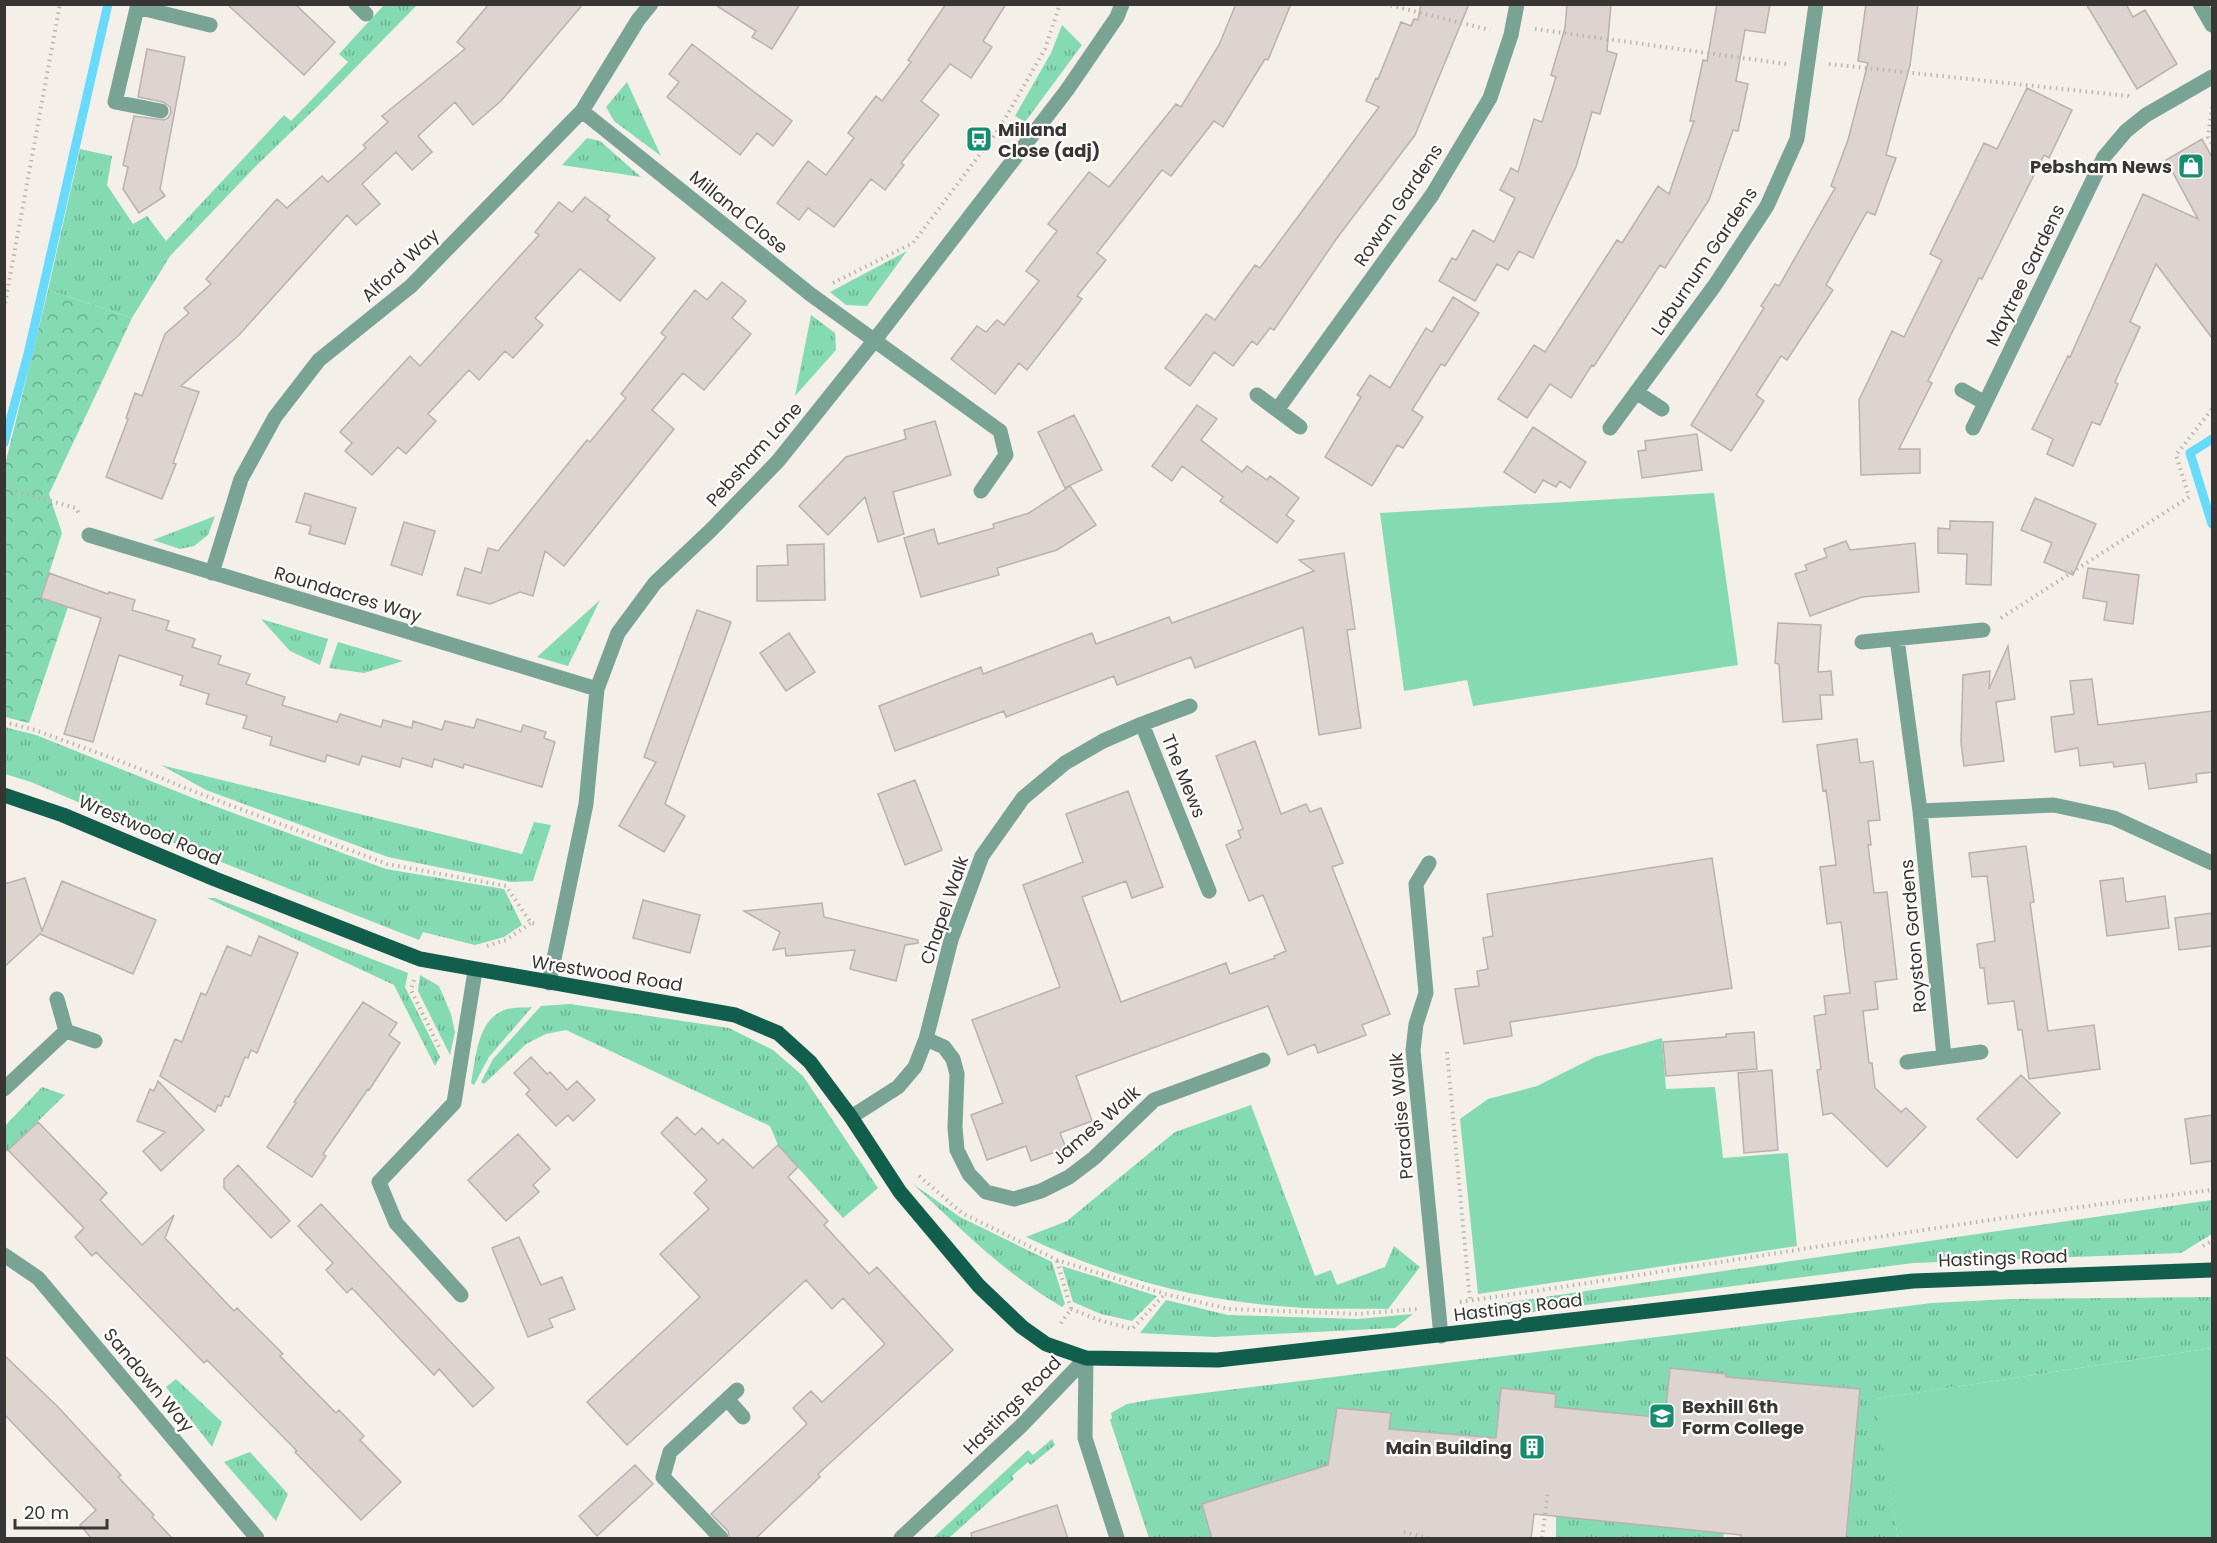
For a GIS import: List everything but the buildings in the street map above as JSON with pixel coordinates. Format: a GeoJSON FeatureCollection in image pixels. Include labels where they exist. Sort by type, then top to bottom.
{"type":"FeatureCollection","features":[{"type":"Feature","properties":{"kind":"main road","name":"Wrestwood Road"},"geometry":{"type":"LineString","coordinates":[[4,795],[63,815],[215,879],[420,960],[735,1015],[778,1033],[810,1062],[851,1117],[900,1192],[979,1286],[1022,1327],[1046,1344],[1086,1358]]}},
{"type":"Feature","properties":{"kind":"main road","name":"Hastings Road"},"geometry":{"type":"LineString","coordinates":[[1086,1358],[1218,1360],[1913,1281],[2212,1270]]}},
{"type":"Feature","properties":{"kind":"street","name":"Alford Way"},"geometry":{"type":"LineString","coordinates":[[212,573],[241,479],[275,417],[320,360],[411,286],[582,111],[638,20],[651,4]]}},
{"type":"Feature","properties":{"kind":"street","name":"Pebsham Lane"},"geometry":{"type":"LineString","coordinates":[[549,983],[586,804],[597,689],[618,633],[655,583],[711,530],[778,461],[874,341],[1067,90],[1117,17],[1122,4]]}},
{"type":"Feature","properties":{"kind":"street","name":"Rowan Gardens"},"geometry":{"type":"LineString","coordinates":[[1277,410],[1432,195],[1490,98],[1511,35],[1517,4]]}},
{"type":"Feature","properties":{"kind":"street","name":"Laburnum Gardens"},"geometry":{"type":"LineString","coordinates":[[1610,428],[1715,285],[1767,206],[1797,139],[1816,4]]}},
{"type":"Feature","properties":{"kind":"street"},"geometry":{"type":"LineString","coordinates":[[2200,4],[2212,24]]}},
{"type":"Feature","properties":{"kind":"street"},"geometry":{"type":"LineString","coordinates":[[161,111],[115,102],[138,6],[210,24]]}},
{"type":"Feature","properties":{"kind":"street","name":"Maytree Gardens"},"geometry":{"type":"LineString","coordinates":[[1973,428],[2104,157],[2126,131],[2146,115],[2212,76]]}},
{"type":"Feature","properties":{"kind":"street","name":"Milland Close"},"geometry":{"type":"LineString","coordinates":[[582,111],[810,294],[1000,431],[1006,455],[981,491]]}},
{"type":"Feature","properties":{"kind":"street"},"geometry":{"type":"LineString","coordinates":[[1962,390],[1985,403]]}},
{"type":"Feature","properties":{"kind":"street"},"geometry":{"type":"LineString","coordinates":[[1636,392],[1662,409]]}},
{"type":"Feature","properties":{"kind":"street"},"geometry":{"type":"LineString","coordinates":[[1257,395],[1300,427]]}},
{"type":"Feature","properties":{"kind":"street","name":"Roundacres Way"},"geometry":{"type":"LineString","coordinates":[[89,535],[597,689]]}},
{"type":"Feature","properties":{"kind":"street"},"geometry":{"type":"LineString","coordinates":[[1862,642],[1983,630]]}},
{"type":"Feature","properties":{"kind":"street","name":"Royston Gardens"},"geometry":{"type":"LineString","coordinates":[[1897,639],[1920,811],[1944,1057]]}},
{"type":"Feature","properties":{"kind":"street","name":"The Mews"},"geometry":{"type":"LineString","coordinates":[[1190,706],[1142,724],[1209,891]]}},
{"type":"Feature","properties":{"kind":"street","name":"Chapel Walk"},"geometry":{"type":"LineString","coordinates":[[851,1117],[898,1087],[915,1067],[926,1039],[951,940],[982,856],[1023,798],[1065,763],[1103,741],[1142,724]]}},
{"type":"Feature","properties":{"kind":"street"},"geometry":{"type":"LineString","coordinates":[[1920,811],[2054,805],[2114,818],[2212,863]]}},
{"type":"Feature","properties":{"kind":"street","name":"Paradise Walk"},"geometry":{"type":"LineString","coordinates":[[1429,863],[1416,884],[1426,993],[1416,1024],[1413,1050],[1441,1336]]}},
{"type":"Feature","properties":{"kind":"street"},"geometry":{"type":"LineString","coordinates":[[460,1295],[396,1223],[380,1182],[454,1103],[475,971]]}},
{"type":"Feature","properties":{"kind":"street"},"geometry":{"type":"LineString","coordinates":[[57,999],[66,1031]]}},
{"type":"Feature","properties":{"kind":"street"},"geometry":{"type":"LineString","coordinates":[[66,1031],[95,1041]]}},
{"type":"Feature","properties":{"kind":"street"},"geometry":{"type":"LineString","coordinates":[[4,1089],[66,1031]]}},
{"type":"Feature","properties":{"kind":"street","name":"James Walk"},"geometry":{"type":"LineString","coordinates":[[926,1039],[944,1047],[953,1059],[957,1074],[955,1127],[957,1150],[969,1174],[986,1192],[1014,1199],[1041,1191],[1069,1177],[1094,1158],[1154,1100],[1263,1060]]}},
{"type":"Feature","properties":{"kind":"street"},"geometry":{"type":"LineString","coordinates":[[1907,1062],[1981,1052]]}},
{"type":"Feature","properties":{"kind":"street","name":"Sandown Way"},"geometry":{"type":"LineString","coordinates":[[4,1255],[38,1278],[257,1539]]}},
{"type":"Feature","properties":{"kind":"street"},"geometry":{"type":"LineString","coordinates":[[1086,1358],[1085,1438],[1117,1539]]}},
{"type":"Feature","properties":{"kind":"street","name":"Hastings Road"},"geometry":{"type":"LineString","coordinates":[[901,1539],[1021,1426],[1086,1358]]}},
{"type":"Feature","properties":{"kind":"street"},"geometry":{"type":"LineString","coordinates":[[721,1539],[663,1478],[670,1452],[732,1394],[743,1417]]}},
{"type":"Feature","properties":{"kind":"path"},"geometry":{"type":"LineString","coordinates":[[4,309],[60,4]]}},
{"type":"Feature","properties":{"kind":"path"},"geometry":{"type":"LineString","coordinates":[[810,294],[913,243],[999,129],[1045,49],[1060,4]]}},
{"type":"Feature","properties":{"kind":"path"},"geometry":{"type":"LineString","coordinates":[[1386,4],[1511,35],[1536,29],[1808,68],[1833,63],[2128,96],[2146,115]]}},
{"type":"Feature","properties":{"kind":"path"},"geometry":{"type":"LineString","coordinates":[[2212,107],[2208,137],[2212,144]]}},
{"type":"Feature","properties":{"kind":"path"},"geometry":{"type":"LineString","coordinates":[[1983,630],[2189,497],[2176,455],[2212,408]]}},
{"type":"Feature","properties":{"kind":"path"},"geometry":{"type":"LineString","coordinates":[[5,488],[76,508],[89,535]]}},
{"type":"Feature","properties":{"kind":"path"},"geometry":{"type":"LineString","coordinates":[[4,722],[35,730],[120,761],[202,795],[387,864],[506,886],[531,923],[559,929]]}},
{"type":"Feature","properties":{"kind":"path"},"geometry":{"type":"LineString","coordinates":[[1447,1052],[1470,1301]]}},
{"type":"Feature","properties":{"kind":"path"},"geometry":{"type":"LineString","coordinates":[[918,1175],[962,1213],[1057,1260],[1165,1294],[1229,1309],[1358,1314],[1437,1306],[1767,1253],[2212,1190]]}},
{"type":"Feature","properties":{"kind":"path"},"geometry":{"type":"LineString","coordinates":[[1057,1260],[1071,1309]]}},
{"type":"Feature","properties":{"kind":"path"},"geometry":{"type":"LineString","coordinates":[[1071,1309],[1132,1329],[1165,1294]]}},
{"type":"Feature","properties":{"kind":"path"},"geometry":{"type":"LineString","coordinates":[[1046,1344],[1071,1309]]}},
{"type":"Feature","properties":{"kind":"path"},"geometry":{"type":"LineString","coordinates":[[1542,1539],[1548,1492]]}},
{"type":"Feature","properties":{"kind":"path"},"geometry":{"type":"LineString","coordinates":[[1404,1532],[1428,1539]]}},
{"type":"Feature","properties":{"kind":"green space"},"geometry":{"type":"Polygon","coordinates":[[[384,5],[417,5],[255,167],[170,256],[132,318],[48,290],[80,149],[112,156],[107,185],[133,224],[147,216],[166,241],[284,115],[291,121],[348,62],[339,54],[384,5]]]}},
{"type":"Feature","properties":{"kind":"green space"},"geometry":{"type":"Polygon","coordinates":[[[1062,25],[1082,45],[1025,122],[1015,116],[1051,53],[1062,25]]]}},
{"type":"Feature","properties":{"kind":"green space"},"geometry":{"type":"Polygon","coordinates":[[[627,82],[661,156],[614,121],[606,107],[627,82]]]}},
{"type":"Feature","properties":{"kind":"green space"},"geometry":{"type":"Polygon","coordinates":[[[587,138],[600,141],[641,177],[562,165],[587,138]]]}},
{"type":"Feature","properties":{"kind":"green space"},"geometry":{"type":"Polygon","coordinates":[[[907,251],[867,306],[846,305],[830,292],[907,251]]]}},
{"type":"Feature","properties":{"kind":"green space"},"geometry":{"type":"Polygon","coordinates":[[[48,290],[132,318],[49,494],[62,533],[41,598],[68,607],[29,723],[5,717],[5,465],[48,290]]]}},
{"type":"Feature","properties":{"kind":"green space"},"geometry":{"type":"Polygon","coordinates":[[[811,315],[835,333],[836,350],[795,396],[811,315]]]}},
{"type":"Feature","properties":{"kind":"green space"},"geometry":{"type":"Polygon","coordinates":[[[1714,493],[1738,665],[1473,706],[1467,680],[1404,691],[1380,513],[1714,493]]]}},
{"type":"Feature","properties":{"kind":"green space"},"geometry":{"type":"Polygon","coordinates":[[[215,516],[208,535],[194,546],[180,549],[153,540],[215,516]]]}},
{"type":"Feature","properties":{"kind":"green space"},"geometry":{"type":"Polygon","coordinates":[[[600,600],[568,666],[537,657],[600,600]]]}},
{"type":"Feature","properties":{"kind":"green space"},"geometry":{"type":"Polygon","coordinates":[[[261,619],[328,639],[320,665],[290,651],[261,619]]]}},
{"type":"Feature","properties":{"kind":"green space"},"geometry":{"type":"Polygon","coordinates":[[[338,642],[403,661],[364,673],[329,668],[338,642]]]}},
{"type":"Feature","properties":{"kind":"green space"},"geometry":{"type":"Polygon","coordinates":[[[4,727],[36,735],[198,800],[386,869],[504,889],[522,925],[504,937],[475,945],[423,932],[419,940],[193,851],[31,782],[5,774],[4,727]]]}},
{"type":"Feature","properties":{"kind":"green space"},"geometry":{"type":"Polygon","coordinates":[[[161,765],[522,854],[534,822],[551,825],[533,881],[511,882],[388,857],[206,790],[161,765]]]}},
{"type":"Feature","properties":{"kind":"green space"},"geometry":{"type":"Polygon","coordinates":[[[207,898],[215,898],[408,973],[405,987],[440,1057],[435,1066],[394,985],[207,898]]]}},
{"type":"Feature","properties":{"kind":"green space"},"geometry":{"type":"Polygon","coordinates":[[[420,975],[439,986],[451,1014],[455,1032],[450,1055],[418,991],[420,975]]]}},
{"type":"Feature","properties":{"kind":"green space"},"geometry":{"type":"Polygon","coordinates":[[[570,1004],[729,1028],[773,1050],[803,1076],[878,1188],[843,1218],[778,1145],[770,1126],[566,1030],[546,1034],[526,1044],[484,1084],[481,1082],[493,1059],[541,1006],[570,1004]]]}},
{"type":"Feature","properties":{"kind":"green space"},"geometry":{"type":"Polygon","coordinates":[[[532,1007],[489,1057],[474,1085],[471,1083],[480,1040],[489,1021],[507,1009],[532,1007]]]}},
{"type":"Feature","properties":{"kind":"green space"},"geometry":{"type":"Polygon","coordinates":[[[1662,1038],[1666,1089],[1715,1087],[1723,1158],[1788,1153],[1797,1246],[1478,1294],[1460,1119],[1488,1099],[1537,1086],[1595,1057],[1662,1038]]]}},
{"type":"Feature","properties":{"kind":"green space"},"geometry":{"type":"Polygon","coordinates":[[[42,1087],[65,1095],[5,1153],[5,1126],[42,1087]]]}},
{"type":"Feature","properties":{"kind":"green space"},"geometry":{"type":"Polygon","coordinates":[[[1251,1105],[1315,1276],[1331,1270],[1337,1285],[1385,1267],[1394,1246],[1420,1267],[1388,1309],[1291,1307],[1188,1293],[1090,1264],[1026,1237],[1067,1221],[1175,1132],[1251,1105]]]}},
{"type":"Feature","properties":{"kind":"green space"},"geometry":{"type":"Polygon","coordinates":[[[913,1184],[960,1217],[1052,1262],[1065,1304],[1062,1307],[1041,1294],[1002,1265],[913,1184]]]}},
{"type":"Feature","properties":{"kind":"green space"},"geometry":{"type":"Polygon","coordinates":[[[2212,1200],[2212,1234],[2181,1253],[1913,1263],[1470,1320],[1469,1308],[2212,1200]]]}},
{"type":"Feature","properties":{"kind":"green space"},"geometry":{"type":"Polygon","coordinates":[[[1062,1266],[1157,1296],[1132,1321],[1101,1314],[1073,1302],[1062,1266]]]}},
{"type":"Feature","properties":{"kind":"green space"},"geometry":{"type":"Polygon","coordinates":[[[2212,1297],[2212,1348],[1876,1399],[1898,1538],[1846,1538],[1859,1389],[1757,1380],[1744,1511],[1725,1390],[1726,1374],[1670,1368],[1665,1418],[1555,1407],[1556,1394],[1501,1388],[1496,1438],[1389,1429],[1390,1413],[1337,1408],[1330,1455],[1341,1461],[1203,1504],[1212,1538],[1149,1538],[1110,1420],[1111,1413],[1127,1404],[1155,1399],[1932,1303],[2010,1299],[2212,1297]]]}},
{"type":"Feature","properties":{"kind":"green space"},"geometry":{"type":"Polygon","coordinates":[[[1166,1300],[1228,1315],[1358,1319],[1413,1314],[1395,1328],[1214,1337],[1140,1333],[1166,1300]]]}},
{"type":"Feature","properties":{"kind":"green space"},"geometry":{"type":"Polygon","coordinates":[[[2212,1348],[2212,1538],[1898,1538],[1875,1399],[2212,1348]]]}},
{"type":"Feature","properties":{"kind":"green space"},"geometry":{"type":"Polygon","coordinates":[[[176,1379],[222,1422],[212,1447],[166,1387],[176,1379]]]}},
{"type":"Feature","properties":{"kind":"green space"},"geometry":{"type":"Polygon","coordinates":[[[1052,1439],[1055,1445],[1031,1465],[1028,1462],[1012,1476],[1014,1479],[949,1538],[933,1538],[1028,1450],[1033,1455],[1052,1439]]]}},
{"type":"Feature","properties":{"kind":"green space"},"geometry":{"type":"Polygon","coordinates":[[[250,1452],[288,1494],[276,1521],[224,1462],[250,1452]]]}},
{"type":"Feature","properties":{"kind":"green space"},"geometry":{"type":"Polygon","coordinates":[[[1556,1516],[1724,1533],[1723,1538],[1556,1538],[1556,1516]]]}},
{"type":"Feature","properties":{"kind":"waterway"},"geometry":{"type":"LineString","coordinates":[[4,443],[28,354],[108,4]]}},
{"type":"Feature","properties":{"kind":"waterway"},"geometry":{"type":"LineString","coordinates":[[2212,439],[2190,453],[2212,524]]}},
{"type":"Feature","properties":{"kind":"place","name":"Milland Close (adj)"},"geometry":{"type":"Point","coordinates":[979,139]}},
{"type":"Feature","properties":{"kind":"place","name":"Pebsham News"},"geometry":{"type":"Point","coordinates":[2191,166]}},
{"type":"Feature","properties":{"kind":"place","name":"Bexhill 6th Form College"},"geometry":{"type":"Point","coordinates":[1662,1416]}},
{"type":"Feature","properties":{"kind":"place","name":"Main Building"},"geometry":{"type":"Point","coordinates":[1532,1447]}}]}
